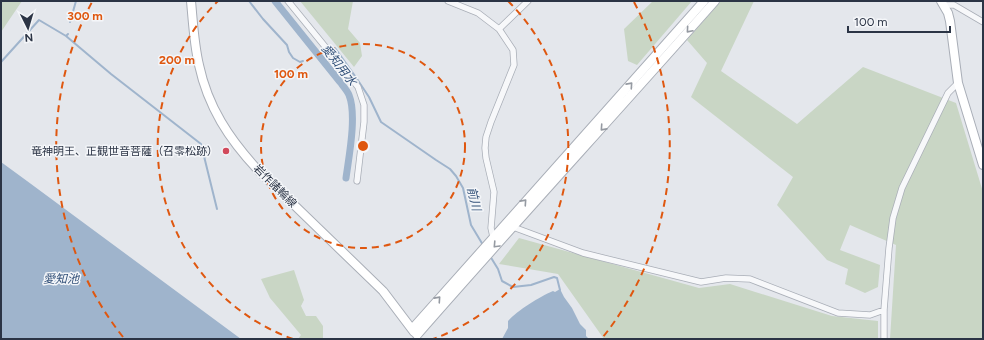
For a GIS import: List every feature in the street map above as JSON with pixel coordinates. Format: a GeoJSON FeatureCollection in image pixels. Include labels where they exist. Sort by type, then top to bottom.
{"type":"FeatureCollection","features":[{"type":"Feature","properties":{"kind":"street","name":"岩作諸輪線"},"geometry":{"type":"LineString","coordinates":[[191,1],[197,55],[202,78],[216,114],[233,141],[258,170],[383,291],[415,336]]}},
{"type":"Feature","properties":{"kind":"street"},"geometry":{"type":"LineString","coordinates":[[288,1],[358,87],[364,105],[364,122],[358,181]]}},
{"type":"Feature","properties":{"kind":"street"},"geometry":{"type":"LineString","coordinates":[[448,1],[478,14],[499,30],[513,50],[514,65],[486,137],[486,158],[494,192],[491,228],[493,237]]}},
{"type":"Feature","properties":{"kind":"street"},"geometry":{"type":"LineString","coordinates":[[499,30],[528,1]]}},
{"type":"Feature","properties":{"kind":"street"},"geometry":{"type":"LineString","coordinates":[[415,336],[493,237],[704,1]]}},
{"type":"Feature","properties":{"kind":"street"},"geometry":{"type":"LineString","coordinates":[[415,336],[715,1]]}},
{"type":"Feature","properties":{"kind":"street"},"geometry":{"type":"LineString","coordinates":[[942,3],[954,5],[983,22]]}},
{"type":"Feature","properties":{"kind":"street"},"geometry":{"type":"LineString","coordinates":[[942,3],[948,13],[950,21],[958,83],[983,165]]}},
{"type":"Feature","properties":{"kind":"street"},"geometry":{"type":"LineString","coordinates":[[884,339],[884,310],[893,218],[902,188],[948,94],[958,83]]}},
{"type":"Feature","properties":{"kind":"street"},"geometry":{"type":"LineString","coordinates":[[513,227],[583,253],[701,282],[726,278],[750,279],[838,313],[870,316],[884,310]]}},
{"type":"Feature","properties":{"kind":"green space"},"geometry":{"type":"Polygon","coordinates":[[[1,1],[22,1],[1,32],[1,1]]]}},
{"type":"Feature","properties":{"kind":"green space"},"geometry":{"type":"Polygon","coordinates":[[[300,1],[353,1],[348,29],[360,43],[362,56],[354,67],[300,1]]]}},
{"type":"Feature","properties":{"kind":"green space"},"geometry":{"type":"Polygon","coordinates":[[[653,1],[692,1],[637,65],[628,61],[624,29],[653,1]]]}},
{"type":"Feature","properties":{"kind":"green space"},"geometry":{"type":"Polygon","coordinates":[[[721,1],[754,1],[721,71],[797,124],[863,67],[956,103],[983,192],[983,339],[890,339],[896,245],[850,225],[840,250],[880,265],[878,287],[865,293],[845,284],[848,269],[827,260],[777,205],[793,177],[691,97],[707,63],[687,40],[721,1]]]}},
{"type":"Feature","properties":{"kind":"green space"},"geometry":{"type":"Polygon","coordinates":[[[519,238],[699,288],[730,284],[832,316],[878,321],[878,339],[604,339],[558,274],[499,264],[519,238]]]}},
{"type":"Feature","properties":{"kind":"green space"},"geometry":{"type":"Polygon","coordinates":[[[294,270],[304,300],[301,306],[306,316],[316,316],[323,326],[323,339],[298,339],[301,335],[270,298],[261,279],[294,270]]]}},
{"type":"Feature","properties":{"kind":"water","name":"愛知池"},"geometry":{"type":"Polygon","coordinates":[[[1,162],[27,181],[241,339],[1,339],[1,162]]]}},
{"type":"Feature","properties":{"kind":"water"},"geometry":{"type":"Polygon","coordinates":[[[560,289],[580,324],[586,330],[586,336],[589,339],[502,339],[508,328],[508,321],[512,317],[535,300],[560,289]]]}},
{"type":"Feature","properties":{"kind":"waterway"},"geometry":{"type":"LineString","coordinates":[[70,22],[76,1]]}},
{"type":"Feature","properties":{"kind":"waterway","name":"前川"},"geometry":{"type":"LineString","coordinates":[[249,1],[287,45],[293,58],[300,62],[303,61]]}},
{"type":"Feature","properties":{"kind":"waterway","name":"愛知用水"},"geometry":{"type":"LineString","coordinates":[[275,1],[349,95],[352,124],[346,178]]}},
{"type":"Feature","properties":{"kind":"waterway"},"geometry":{"type":"LineString","coordinates":[[1,62],[39,20],[66,36]]}},
{"type":"Feature","properties":{"kind":"waterway"},"geometry":{"type":"LineString","coordinates":[[68,34],[66,36],[111,74],[201,144],[217,209]]}},
{"type":"Feature","properties":{"kind":"waterway","name":"前川"},"geometry":{"type":"LineString","coordinates":[[333,49],[335,48],[369,97],[381,122],[450,169],[456,176],[463,188],[471,225],[483,245]]}},
{"type":"Feature","properties":{"kind":"waterway","name":"前川"},"geometry":{"type":"LineString","coordinates":[[490,256],[498,269],[502,281],[513,287],[531,285],[554,277],[557,278],[560,290]]}},
{"type":"Feature","properties":{"kind":"place","name":"竜神明王、正観世音菩薩（召零松跡）"},"geometry":{"type":"Point","coordinates":[226,151]}}]}
